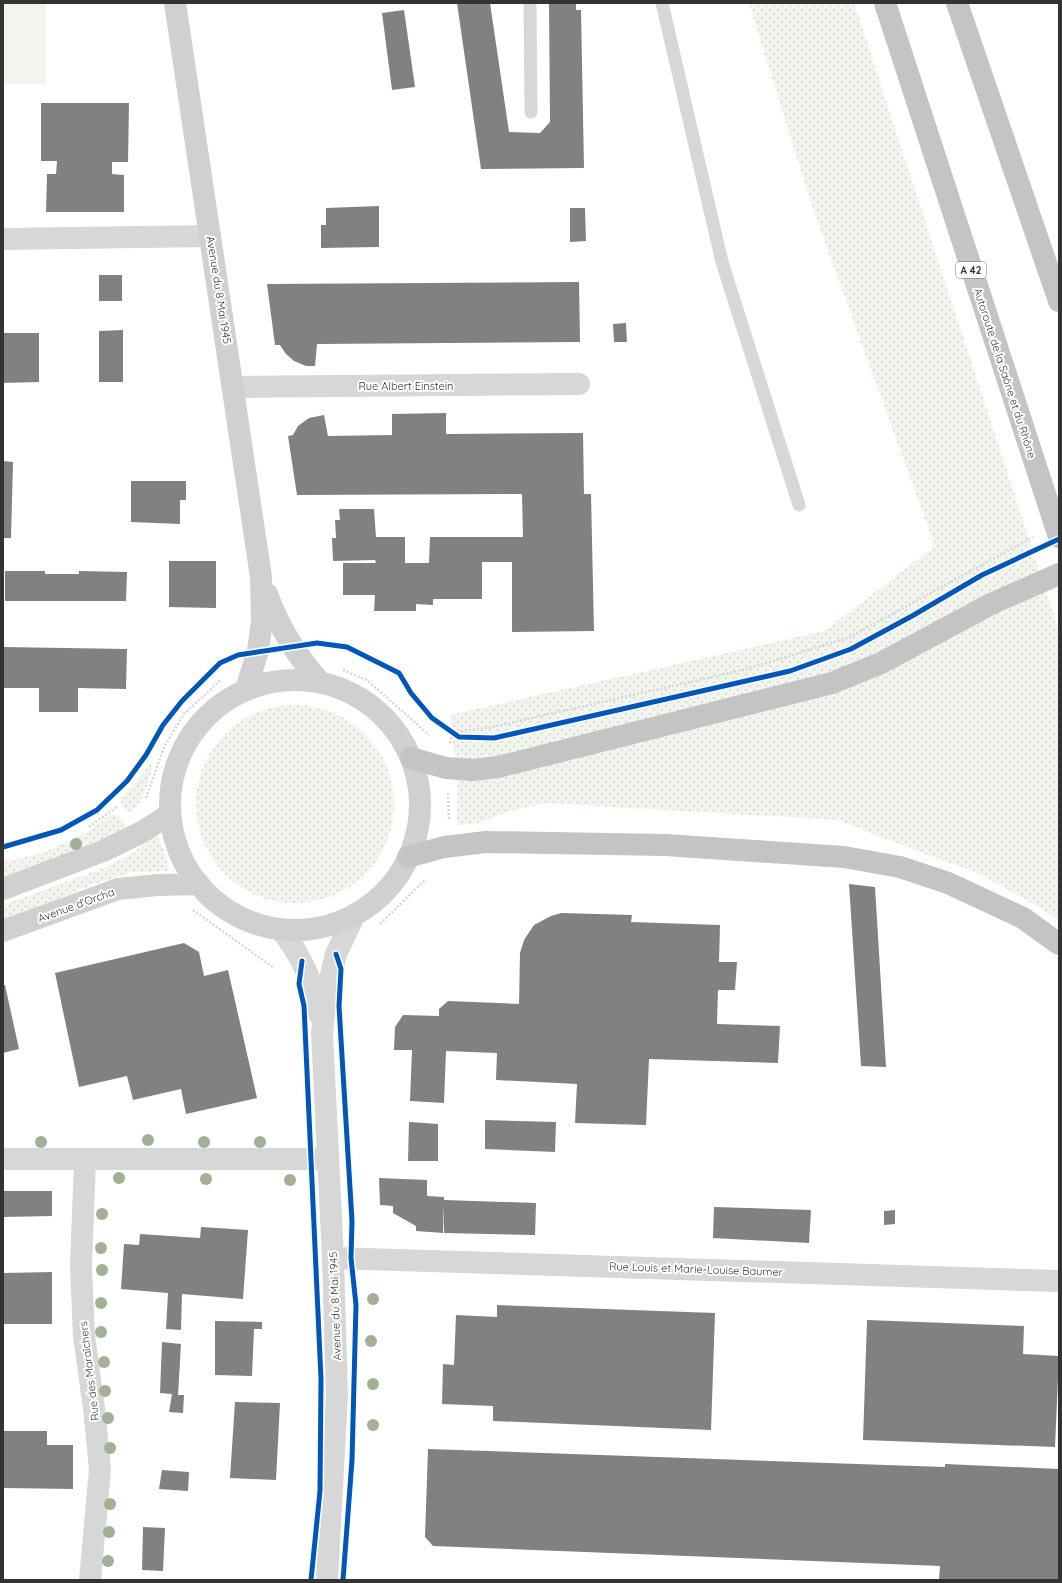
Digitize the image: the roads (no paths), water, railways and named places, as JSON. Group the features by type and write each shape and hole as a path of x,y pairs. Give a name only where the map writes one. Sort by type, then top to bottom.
{"highway":[{"name":"Autoroute de la Saône et du Rhône","path":"885,3 1049,536"},
{"path":"956,3 1059,301"},
{"path":"411,758 446,768 472,770 498,767 832,683 881,663 991,604 1059,574"},
{"path":"408,856 444,847 486,842 665,845 844,857 900,867 948,883 1023,918 1059,944"}],"main road":[{"name":"Avenue du 8 Mai 1945","path":"175,3 261,577 262,621 258,651 246,689"},
{"name":"Avenue du 8 Mai 1945","path":"261,577 277,621 291,647 320,682"},
{"path":"300,680 320,682 352,694 375,709 390,724 402,740 411,758 416,777 419,804 415,838 408,856 386,890 355,914 317,929 280,929 243,919 226,910 199,884 184,863 175,839 170,814 170,797 177,763 193,732 216,707 246,689 279,681 300,680"},
{"path":"3,889 103,851 142,832 170,814"},
{"name":"Avenue d'Orcha","path":"3,932 118,889 158,885 199,884"}],"street":[{"path":"3,239 210,236"},
{"name":"Rue Albert Einstein","path":"233,387 578,384"},
{"name":"Avenue du 8 Mai 1945","path":"322,1033 326,996 336,954 355,914"},
{"name":"Avenue du 8 Mai 1945","path":"280,929 293,944 314,989 322,1033 327,1159 334,1258 337,1396 327,1580"},
{"path":"3,1160 327,1159"},
{"name":"Rue des Maraîchers","path":"85,1160 81,1266 84,1336 94,1408 100,1469 90,1580"},
{"name":"Rue Louis et Marie-Louise Baumer","path":"334,1258 1059,1281"}],"lane":[{"path":"530,3 531,112"},
{"path":"662,3 722,262 799,505"}]}
